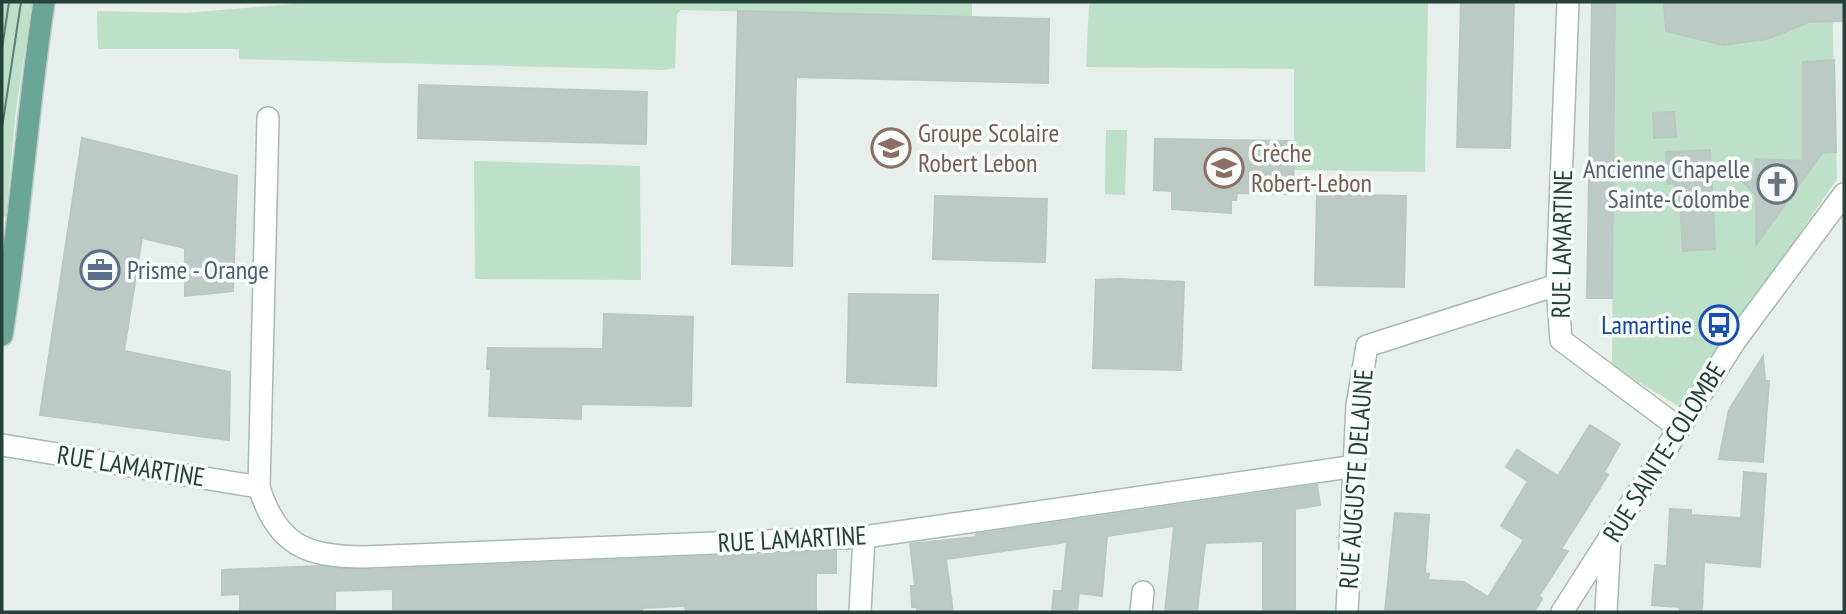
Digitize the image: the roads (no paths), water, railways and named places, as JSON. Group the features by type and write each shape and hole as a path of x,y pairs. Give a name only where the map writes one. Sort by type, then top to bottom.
{"main road":[{"path":"2,335 21,193 26,127 44,2"}],"street":[{"name":"RUE LAMARTINE","path":"1568,2 1557,285 1561,340 1679,428"},
{"name":"RUE LAMARTINE","path":"268,118 259,487 267,511 284,536 297,545 335,557 864,537 1356,466"},
{"name":"RUE SAINTE-COLOMBE","path":"1562,612 1735,341 1844,194"},
{"name":"RUE AUGUSTE DELAUNE","path":"1347,612 1357,407 1367,346 1557,285"},
{"name":"RUE LAMARTINE","path":"2,445 259,487"},
{"path":"860,612 864,537"},
{"path":"1606,612 1610,537"}],"tram line":[{"path":"2,49 9,2"},
{"path":"2,128 21,2"}],"place":[{"name":"Groupe Scolaire Robert Lebon","path":"891,148"},
{"name":"Crèche Robert-Lebon","path":"1224,168"},
{"name":"Ancienne Chapelle Sainte-Colombe","path":"1777,184"},
{"name":"Prisme - Orange","path":"100,270"},
{"name":"Lamartine","path":"1719,325"}]}
